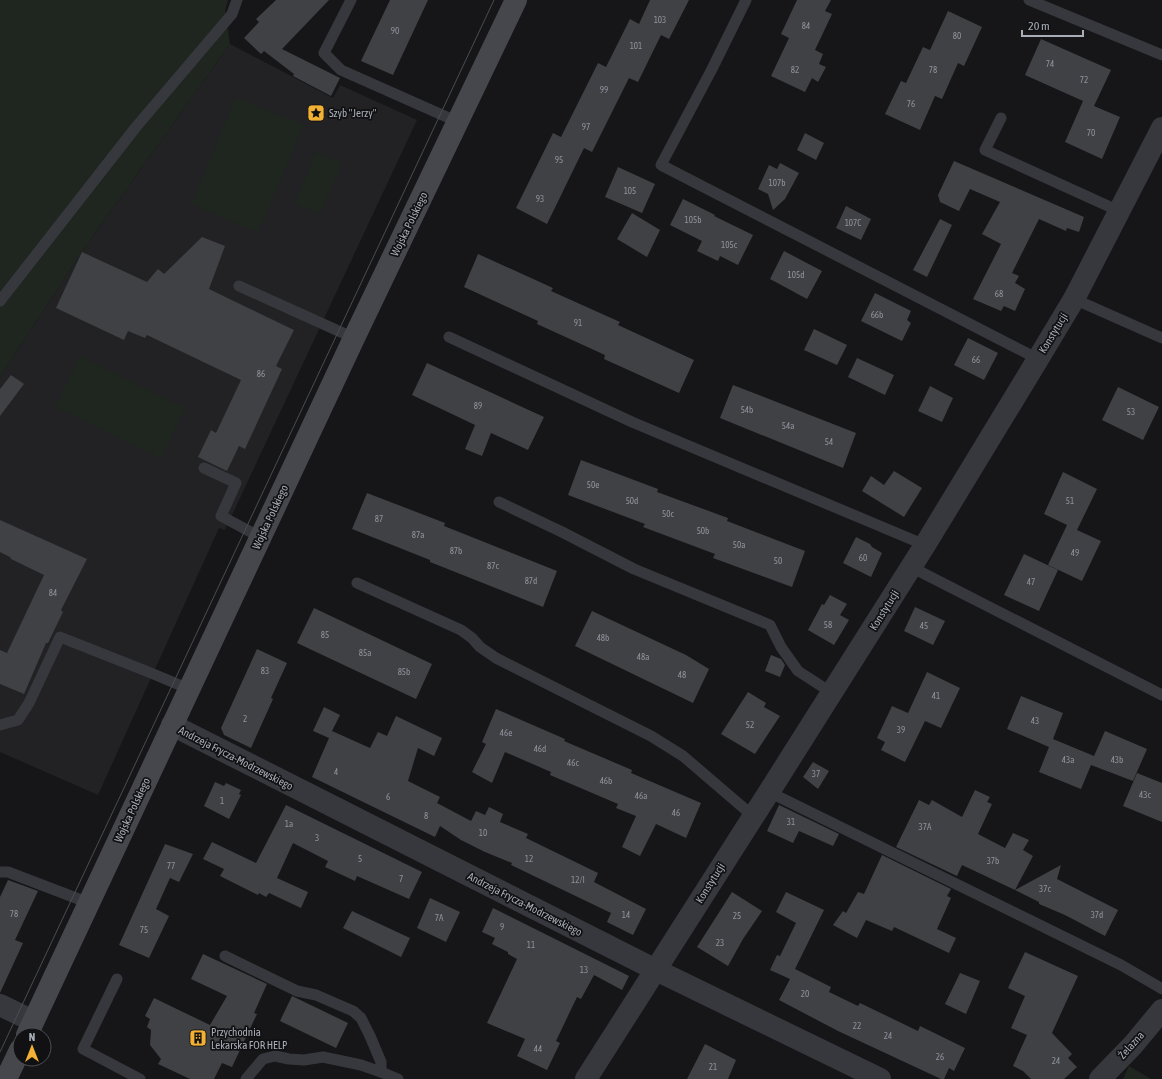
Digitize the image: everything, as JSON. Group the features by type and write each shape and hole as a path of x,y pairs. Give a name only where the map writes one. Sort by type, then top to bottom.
{"main road":[{"name":"Wojska Polskiego","path":"30,1027 354,338 516,0"},
{"path":"6,1079 12,1067"}],"street":[{"name":"Konstytucji","path":"586,1079 911,567 1074,299 1162,128"},
{"name":"Andrzeja Frycza-Modrzewskiego","path":"172,725 656,970 880,1079"},
{"path":"0,1005 29,1027"},
{"name":"Żelazna","path":"1100,1079 1133,1045 1162,1010"}],"lane":[{"path":"0,301 136,127 232,14 237,0"},
{"path":"351,0 324,53 341,70 458,122"},
{"path":"746,0 712,69 661,165 1038,358"},
{"path":"1029,0 1162,55"},
{"path":"1001,118 986,150 1119,211"},
{"path":"240,286 354,338"},
{"path":"1074,299 1162,338"},
{"path":"448,337 632,422 924,545"},
{"path":"204,468 236,483 221,516 260,537"},
{"path":"499,502 634,569 770,625 781,647 798,671 832,693"},
{"path":"911,567 1162,695"},
{"path":"357,583 461,630 472,638 480,647 496,658 651,736 682,756 753,816"},
{"path":"0,725 18,720 29,703 60,637 189,689"},
{"path":"769,792 1121,965 1162,990"},
{"path":"0,872 8,872 89,903"},
{"path":"225,956 297,992 316,995 353,1011 361,1018 370,1036 382,1062 382,1072"},
{"path":"117,978 83,1049 140,1079"},
{"path":"246,1079 263,1059 275,1056 304,1060 323,1057 360,1065 398,1079"}],"shaded area":[{"path":"0,0 228,0 225,10 230,44 81,253 0,377"},
{"path":"230,44 333,98 340,85 417,120 225,530 219,528 98,795 0,752 0,377 81,253"},
{"path":"236,97 304,125 258,232 191,204"},
{"path":"316,152 342,163 320,214 295,204"},
{"path":"80,356 185,408 161,458 55,407"},
{"path":"1129,1066 1151,1079 1123,1079"}],"building":[{"path":"276,0 329,0 282,49 340,78 331,96 293,76 294,74 264,51 261,54 244,38 259,22 256,19"},
{"path":"390,0 428,0 393,75 361,61"},
{"path":"650,0 689,0 669,39 661,35 638,82 629,78 592,152 584,148 547,224 516,208 553,133 561,137 598,63 606,67 630,19 639,24"},
{"path":"797,0 831,0 825,11 832,14 815,50 823,54 819,64 826,67 818,82 812,78 805,92 771,76 789,38 781,34"},
{"path":"948,11 982,27 964,66 958,63 942,99 935,96 920,130 885,114 901,81 906,83 923,47 930,50"},
{"path":"1041,39 1111,70 1094,106 1120,117 1102,159 1065,142 1083,101 1025,75"},
{"path":"805,133 824,143 816,160 797,150"},
{"path":"954,161 1084,217 1079,232 1067,228 1066,231 1039,219 1012,273 1019,276 1015,283 1025,289 1015,311 1004,306 1001,311 973,299 1001,244 982,234 1000,202 970,189 959,211 940,202 938,195"},
{"path":"780,163 799,173 785,199 773,210 768,194 758,189 769,165 777,169"},
{"path":"618,167 655,184 642,213 605,197"},
{"path":"683,199 753,235 738,265 720,256 718,261 697,251 702,241 670,225"},
{"path":"846,206 871,219 861,240 836,228"},
{"path":"632,213 660,230 647,257 617,239"},
{"path":"940,219 952,225 927,277 913,270"},
{"path":"202,237 225,246 209,289 294,330 276,366 282,369 245,449 239,446 227,471 198,457 211,430 216,433 241,380 147,335 145,338 128,331 124,340 56,308 82,252 147,282 158,269 164,274"},
{"path":"784,251 822,271 807,299 770,279"},
{"path":"478,254 553,288 551,291 620,322 618,325 694,360 679,393 604,359 605,355 537,324 538,321 464,287"},
{"path":"875,293 911,311 907,320 911,323 902,341 861,321"},
{"path":"814,329 847,345 837,365 804,350"},
{"path":"968,338 998,353 984,380 954,365"},
{"path":"857,358 894,375 885,395 848,377"},
{"path":"427,363 544,417 528,450 491,433 482,456 465,449 475,425 412,395"},
{"path":"11,375 24,384 0,416 0,389"},
{"path":"733,385 856,433 843,468 720,418"},
{"path":"930,386 953,398 942,422 918,411"},
{"path":"1118,387 1159,407 1143,440 1102,420"},
{"path":"581,460 658,489 657,492 728,518 727,521 805,551 792,587 713,558 715,554 643,527 645,524 568,495"},
{"path":"894,471 922,488 904,517 862,491 871,476 884,485"},
{"path":"1063,472 1097,489 1077,530 1101,541 1082,581 1048,565 1067,525 1044,514"},
{"path":"367,493 445,523 444,526 557,571 543,607 352,529"},
{"path":"0,520 87,559 61,610 63,612 48,643 46,643 24,694 0,684 0,650 7,653 44,575 0,552"},
{"path":"856,537 870,544 882,553 871,577 843,563"},
{"path":"1024,554 1058,570 1039,611 1004,595"},
{"path":"830,595 847,604 840,615 849,620 834,645 808,630 822,604 824,605"},
{"path":"915,607 945,621 933,645 904,631"},
{"path":"314,608 432,664 416,699 297,643"},
{"path":"592,611 686,655 709,669 693,703 575,646"},
{"path":"257,649 287,663 251,748 224,735 221,728"},
{"path":"771,655 781,659 785,665 780,677 765,671"},
{"path":"927,672 960,688 941,728 925,721 905,762 881,750 885,742 877,738 892,706 908,713"},
{"path":"748,692 766,703 764,707 780,716 755,754 721,734"},
{"path":"1021,696 1063,713 1053,739 1094,756 1105,731 1147,749 1133,781 1091,765 1081,789 1039,772 1049,747 1007,729"},
{"path":"324,707 340,715 332,731 370,748 378,732 387,736 396,716 442,738 434,756 418,748 408,781 440,797 437,803 471,821 476,811 485,815 489,807 503,814 500,822 528,834 526,838 598,873 594,882 646,909 633,935 607,922 611,913 511,865 512,863 461,840 440,826 435,837 312,777 329,738 313,731"},
{"path":"496,709 565,739 564,741 632,770 631,773 701,803 686,838 656,824 640,856 622,847 636,816 616,808 618,804 550,775 551,772 505,752 492,783 472,772 486,744 482,742"},
{"path":"813,762 829,771 818,789 803,777"},
{"path":"1137,773 1162,783 1162,822 1123,806"},
{"path":"215,782 224,786 226,783 241,790 239,794 241,795 229,819 204,806"},
{"path":"975,790 990,797 987,802 992,804 978,834 1005,848 1013,833 1029,840 1023,850 1033,856 1015,890 962,865 957,876 896,847 919,800 929,805 932,800 962,817"},
{"path":"286,805 422,872 409,899 357,876 355,881 325,867 328,861 293,843 277,878 308,892 301,908 269,893 266,897 259,893 258,895 220,876 224,869 203,859 212,842 256,863"},
{"path":"779,805 839,834 833,846 799,831 793,843 767,831"},
{"path":"165,844 193,854 179,882 170,878 156,909 169,916 149,958 119,945"},
{"path":"882,855 951,889 947,896 951,898 937,929 956,938 949,953 894,927 892,931 866,920 857,938 833,925 843,911 846,913 858,892 864,894"},
{"path":"1061,865 1057,879 1118,910 1105,936 1065,915 1039,904 1039,902 1015,890"},
{"path":"8,880 38,891 15,940 23,943 0,993 0,897"},
{"path":"732,892 762,911 743,939 728,966 697,947"},
{"path":"786,892 824,910 795,969 831,987 829,992 858,1006 860,1003 918,1031 920,1026 965,1048 954,1071 949,1068 944,1079 941,1079 838,1031 779,1000 790,979 770,970 777,955 780,956 796,923 776,912"},
{"path":"430,898 460,912 446,942 417,928"},
{"path":"493,908 629,976 622,990 594,975 581,999 577,997 556,1041 560,1043 547,1070 517,1056 525,1039 487,1023 517,959 508,954 508,952 492,944 495,938 482,932"},
{"path":"352,911 410,938 401,957 343,928"},
{"path":"1025,952 1078,976 1052,1033 1072,1054 1068,1058 1077,1067 1064,1079 1031,1079 1023,1071 1013,1066 1027,1035 1011,1028 1025,996 1008,988"},
{"name":"Przychodnia Lekarska FOR HELP","path":"203,954 267,984 254,1013 257,1014 232,1067 222,1063 214,1079 190,1079 158,1064 161,1059 150,1045 151,1030 147,1027 150,1019 145,1016 154,998 210,1025 227,996 191,979"},
{"path":"960,973 980,981 966,1014 945,1004"},
{"path":"292,996 348,1023 336,1048 280,1021"},
{"path":"705,1044 736,1060 728,1079 687,1079"}],"tram line":[{"path":"0,1052 494,0"}],"place":[{"name":"Szyb \"Jerzy\"","path":"316,113"},
{"name":"Przychodnia Lekarska FOR HELP","path":"198,1038"}]}
